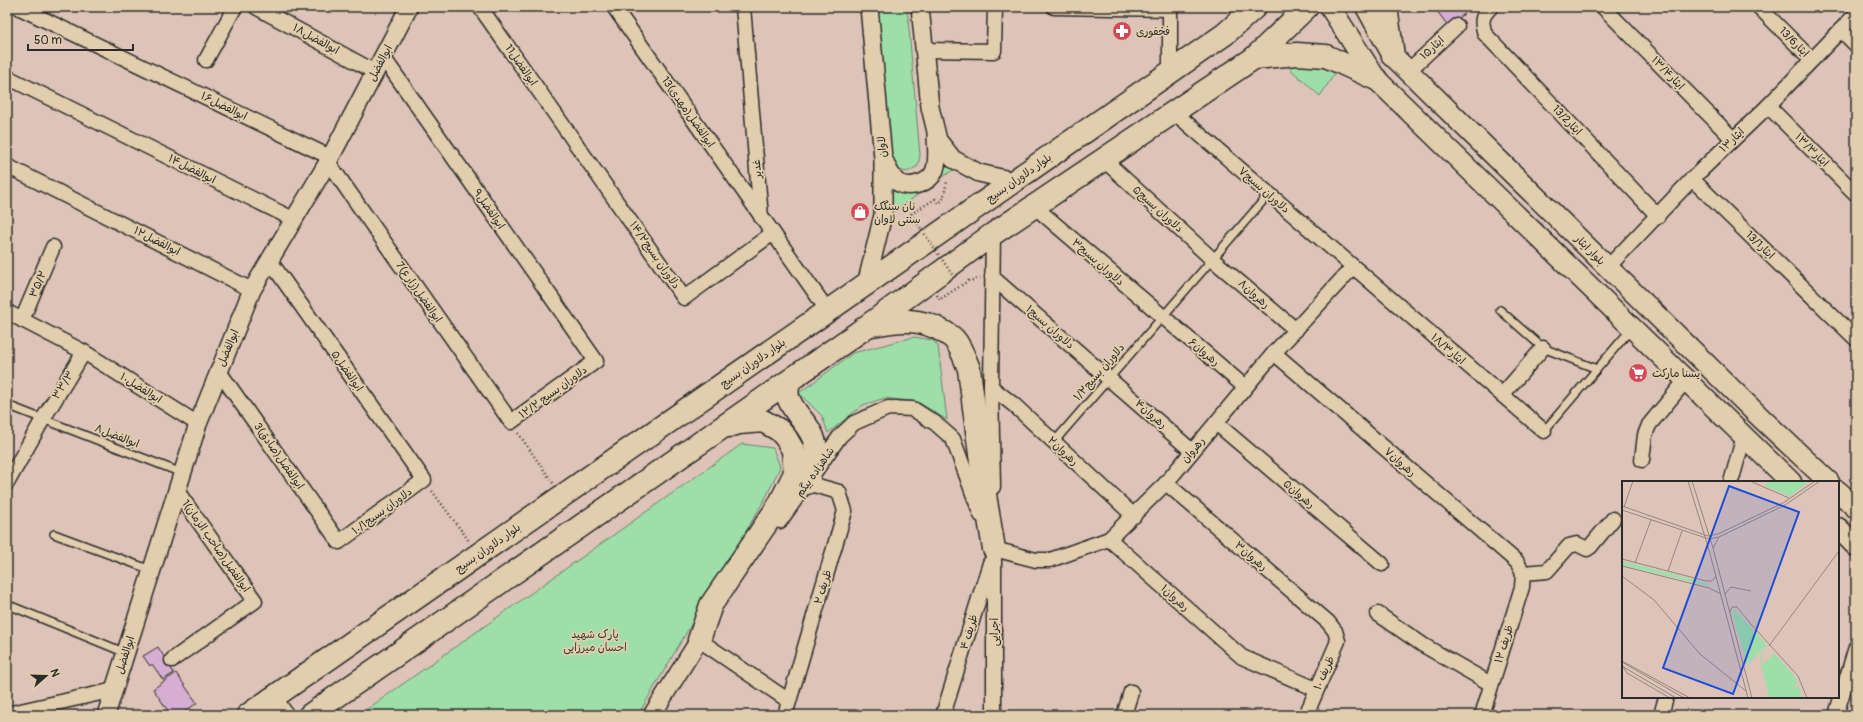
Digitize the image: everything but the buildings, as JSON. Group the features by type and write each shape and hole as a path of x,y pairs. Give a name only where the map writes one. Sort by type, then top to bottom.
{"main road":[{"path":"1225,34 1248,7"},
{"name":"بلوار دلاوران بسیج","path":"248,715 276,707 478,555 1170,73 1225,34 1255,7"},
{"path":"310,715 788,382 993,234 1103,159 1175,113 1254,58 1307,7"},
{"path":"1330,7 1376,78 1790,481"},
{"name":"بلوار ایثار","path":"1366,7 1401,64 1828,481"},
{"path":"1386,7 1401,64"},
{"path":"1254,58 1297,54 1326,56 1376,78"},
{"path":"1467,166 1486,147"},
{"path":"867,326 896,320 910,320 926,323 954,339 962,352 969,370 986,501 994,549"},
{"path":"788,382 788,397 793,408 810,430 815,443 815,451 807,482"},
{"path":"700,640 711,605 775,511 791,484 795,473 793,450 786,438 771,425 763,421 755,421 739,422 721,428"},
{"path":"1839,492 1856,508"},
{"path":"1839,529 1856,546"}],"street":[{"name":"ابوالفضل۱۶","path":"18,7 117,54 329,160"},
{"path":"206,60 235,7"},
{"name":"ابوالفضل۱۸","path":"256,7 379,65"},
{"name":"ابوالفضل","path":"106,715 198,424 218,370 252,290 295,220 329,160 409,7"},
{"name":"11ابوالفضل","path":"480,7 562,123"},
{"name":"13ابوالفضل(مهدی)","path":"614,7 761,217"},
{"name":"غدیر","path":"743,7 761,217 828,311"},
{"name":"لاوان","path":"866,285 883,215 884,158 869,7"},
{"path":"920,7 930,107 938,140 953,159 979,173 1014,181"},
{"path":"924,50 994,51 995,7"},
{"path":"1054,7 1170,8 1170,73"},
{"name":"ایثار13/2","path":"1491,7 1484,13 1481,22 1485,34 1658,216"},
{"name":"ایثار۱۳/۴","path":"1603,7 1733,139"},
{"name":"ایثار13/6","path":"1759,7 1812,60"},
{"name":"ایثار۱۳","path":"1608,267 1692,179 1768,106 1856,14"},
{"name":"ایثار۱۵","path":"1401,64 1457,26"},
{"path":"1841,30 1856,45"},
{"name":"ابوالفضل۹","path":"379,65 596,361"},
{"name":"ابوالفضل۱۴","path":"7,77 295,220"},
{"name":"۱۳/۳ایثار","path":"1768,106 1856,194"},
{"name":"دلاوران بسیج۷","path":"1175,113 1353,267"},
{"name":"۱۴/۲دلاوران بسیج","path":"562,123 684,298 772,233"},
{"path":"884,158 891,174 898,183 911,186 926,181 934,172 936,134"},
{"name":"دلاوران بسیج۵","path":"1103,159 1212,259"},
{"name":"7ابوالفضل(زارع)","path":"329,160 510,422"},
{"name":"ابوالفضل۱۲","path":"7,166 252,290"},
{"name":"ایثار13/1","path":"1692,179 1856,339"},
{"name":"دلاوران بسیج۳","path":"1034,207 1162,317"},
{"name":"اجرایی","path":"993,234 991,387 994,549 994,715"},
{"name":"۳۵/۲","path":"22,320 53,248"},
{"name":"رهروان۸","path":"1212,259 1296,330"},
{"name":"ابوالفضل۵","path":"270,261 424,480"},
{"name":"رهروان","path":"994,549 1036,560 1050,560 1109,539 1166,484 1274,353 1353,267"},
{"name":"ایثار۱۸/۳","path":"1353,267 1544,431"},
{"name":"دلاوران بسیج۱","path":"992,277 1109,377"},
{"name":"ابوالفضل۱۰","path":"7,312 84,352 198,424"},
{"name":"رهروان۶","path":"1162,317 1245,387"},
{"path":"1502,395 1543,348"},
{"name":"۳۳/۳","path":"7,483 43,419 84,352"},
{"name":"رهروان۷","path":"1274,353 1517,562 1523,573"},
{"name":"دلاوران بسیج ۱۲/۲","path":"510,422 596,361"},
{"name":"3ابوالفضل(صادق)","path":"218,370 339,542"},
{"name":"رهروان۴","path":"1109,377 1192,451"},
{"path":"1642,460 1645,435 1649,425 1686,380"},
{"name":"رهروان۲","path":"991,387 1054,442 1134,516"},
{"name":"شاهزاده بیگم","path":"652,715 700,640 807,482 840,436 854,423 888,408 913,409 935,423 953,439 994,549"},
{"name":"رهروان۵","path":"1216,423 1382,564"},
{"path":"1731,481 1744,436"},
{"name":"۱۰/۱دلاوران بسیج","path":"339,542 424,480"},
{"name":"ظریف ۲","path":"785,715 846,511 839,492 807,482"},
{"name":"رهروان۳","path":"1166,484 1328,622 1335,631"},
{"name":"1ابوالفضل(صاحب الزمان)","path":"172,660 255,601 177,491"},
{"path":"1523,573 1547,571 1569,546 1577,544 1587,549 1613,519"},
{"name":"رهروان۱","path":"1109,539 1242,657 1316,689"},
{"name":"ظریف ۴","path":"943,715 994,549"},
{"name":"ظریف ۱۲","path":"1482,715 1522,587 1523,573"},
{"path":"1378,614 1423,645 1491,684"},
{"name":"ظریف ۱۰","path":"1306,715 1338,641 1335,631"},
{"path":"700,640 789,701"},
{"path":"1836,715 1856,647"},
{"path":"7,714 114,690"},
{"path":"1124,715 1131,692"},
{"path":"1661,715 1666,698"},
{"path":"53,715 64,701"}],"lane":[{"name":"دلاوران بسیج۱/۲","path":"1054,442 1269,194"},
{"path":"1500,310 1543,348 1597,369"},
{"path":"1544,431 1632,328"},
{"name":"ابوالفضل۸","path":"7,406 183,473"},
{"path":"54,534 152,570"},
{"path":"11,606 126,653"}],"path":[{"path":"943,200 938,203 936,199 911,214 956,280 951,284"},
{"path":"942,292 937,296 939,300 968,281"},
{"path":"510,422 563,496"},
{"path":"424,480 478,555"}],"green space":[{"path":"875,7 907,7 920,155 918,166 907,172 896,169 890,156"},
{"path":"1291,63 1313,64 1335,73 1320,96 1288,67"},
{"path":"939,156 957,167 888,216 890,188 898,192 908,192"},
{"path":"914,337 932,340 938,346 947,420 918,402 885,398 863,405 828,433 822,416 799,393 853,353"},
{"name":"پارک شهید احسان میرزایی","path":"742,444 773,448 780,467 766,497 638,715 359,715"}],"place":[{"name":"فخفوری","path":"1122,31"},
{"name":"نان سنگک سنتی لاوان","path":"860,212"},
{"name":"یسنا مارکت","path":"1638,373"}]}
